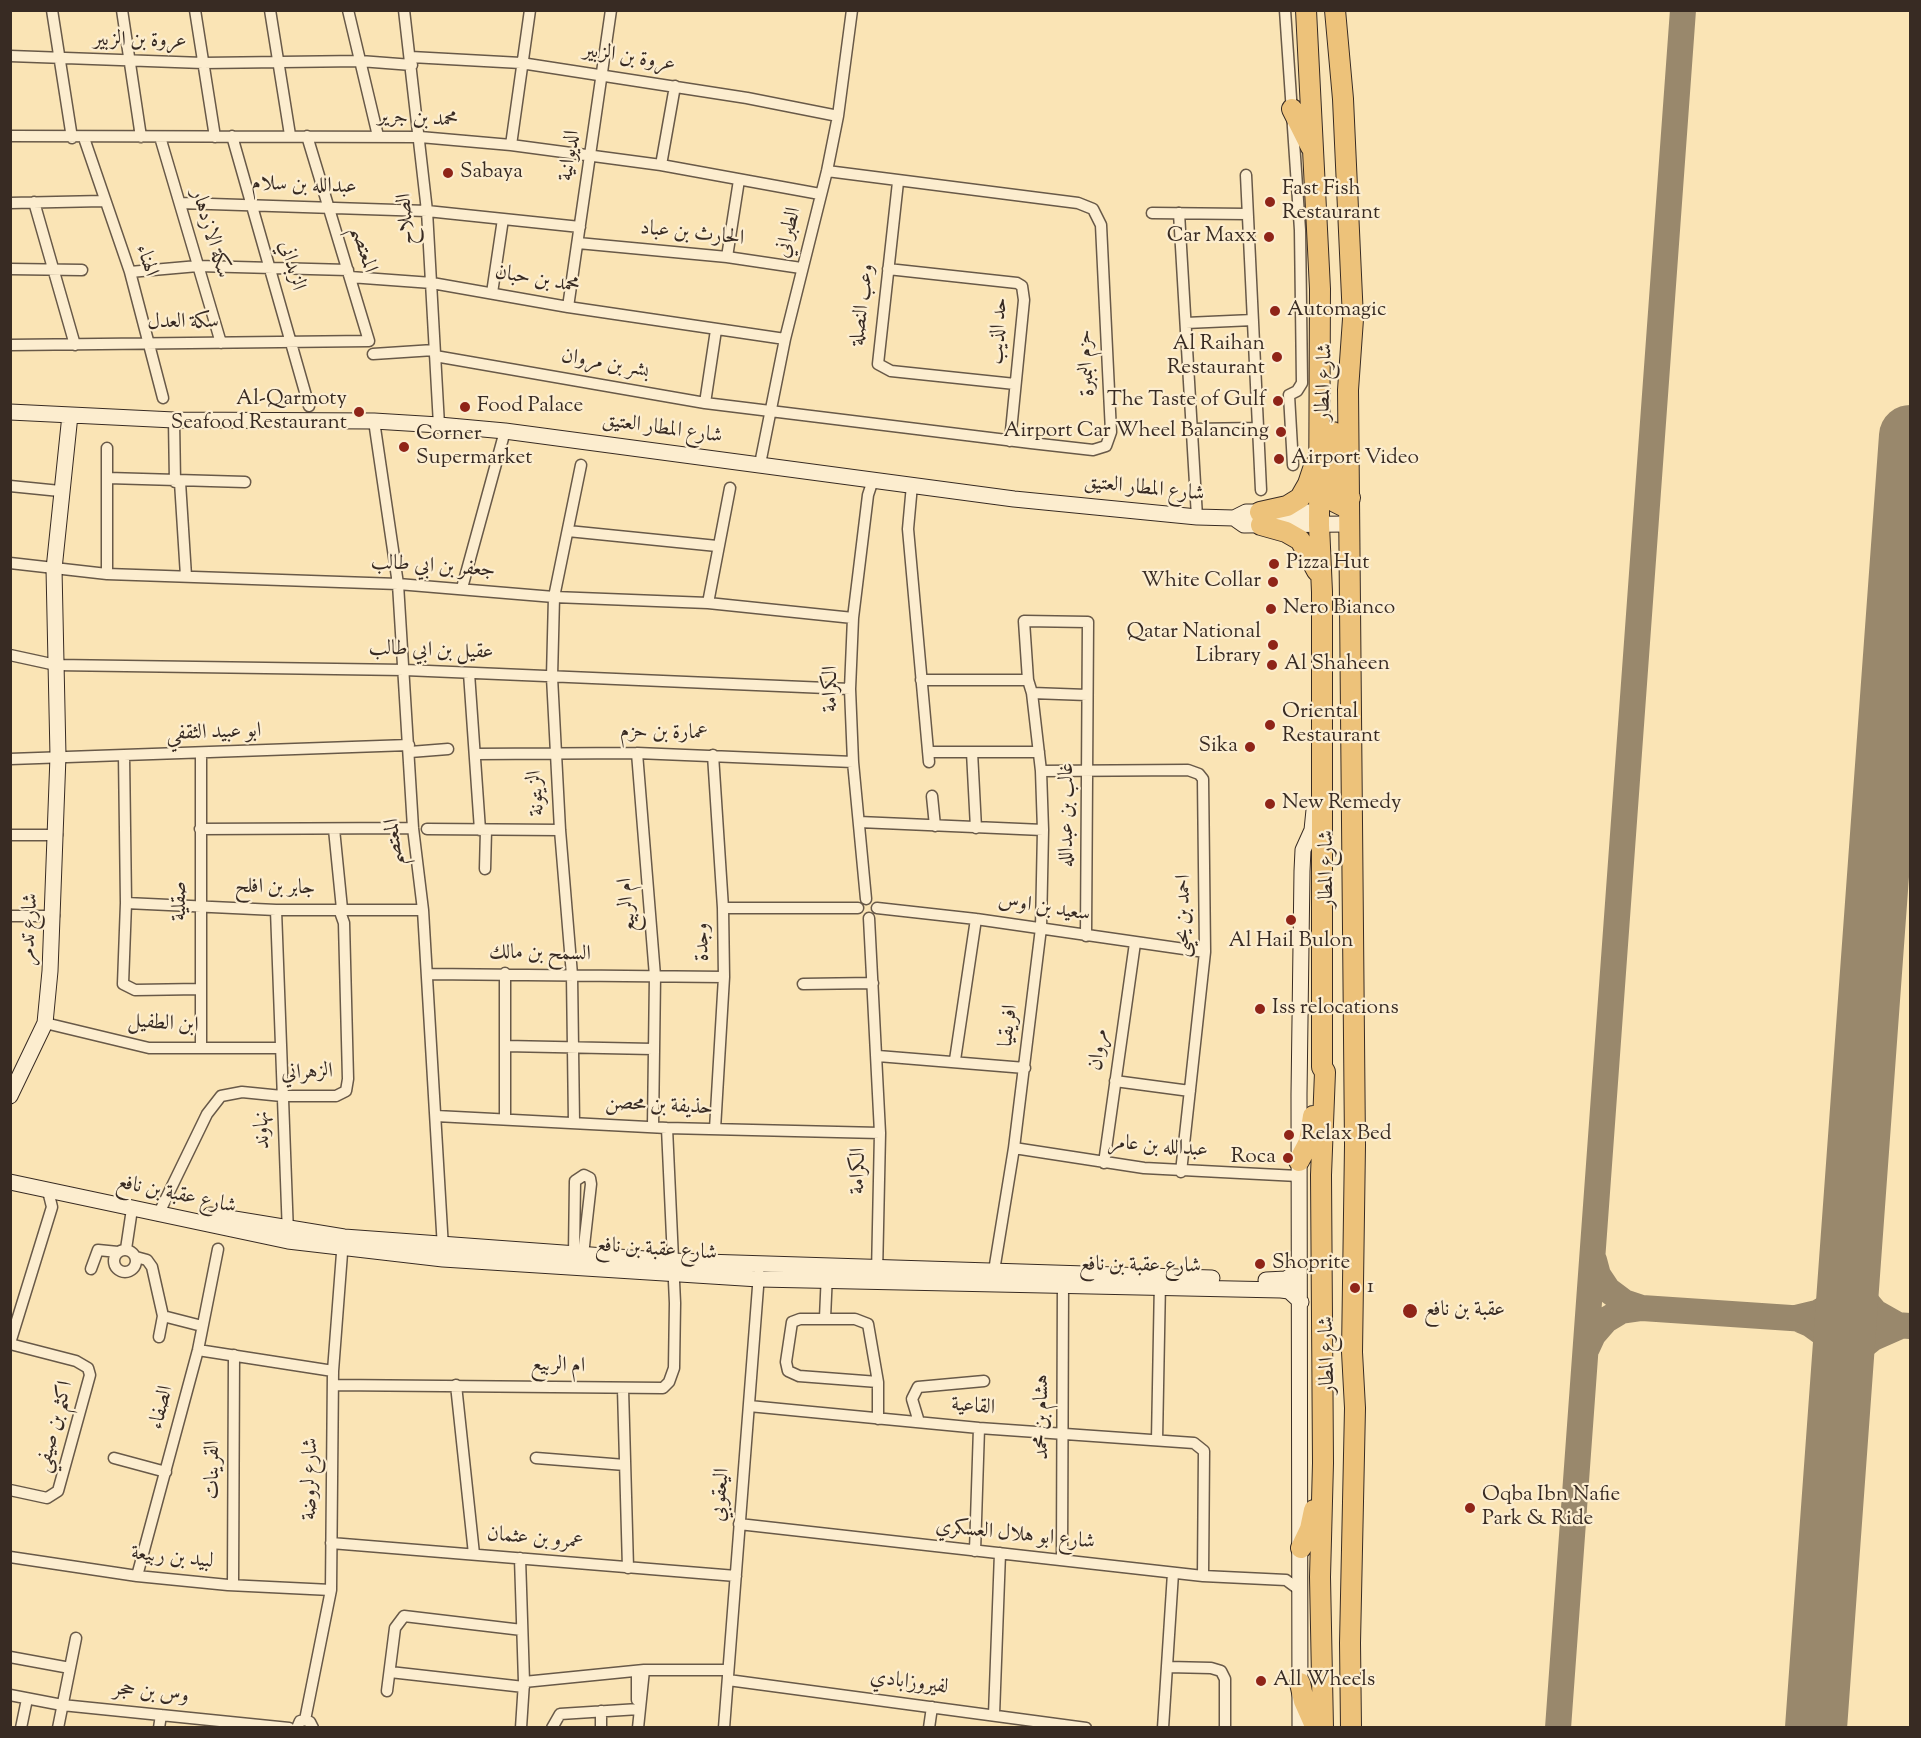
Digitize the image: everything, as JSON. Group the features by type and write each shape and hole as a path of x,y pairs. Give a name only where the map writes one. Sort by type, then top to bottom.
{"highway":[{"name":"شارع المطار","path":"1306,10 1320,289 1320,446 1331,521 1341,694 1352,764 1355,1145 1352,1352 1355,1408 1350,1643 1352,1728"},
{"name":"شارع المطار","path":"1323,1728 1320,1577 1323,1463 1321,1175 1325,1072 1322,1067 1322,592 1331,521 1350,498 1348,390 1353,319 1343,99 1335,10"},
{"path":"1292,109 1313,154"},
{"path":"1320,289 1331,361 1335,502 1343,506 1350,498"},
{"path":"1260,519 1291,504 1303,494 1320,446"},
{"path":"1260,519 1292,534 1303,543 1315,564 1322,592"},
{"path":"1299,1169 1311,1135 1322,1067"},
{"path":"1301,1548 1312,1521 1323,1463"},
{"path":"1300,1683 1304,1701 1316,1728"}],"street":[{"path":"52,10 72,138"},
{"path":"122,10 141,137"},
{"path":"195,10 215,137"},
{"path":"270,10 290,135"},
{"path":"348,10 378,136"},
{"name":"الصلاح","path":"404,10 412,61 427,211 438,425"},
{"path":"511,145 530,10"},
{"name":"الديوانية","path":"568,307 611,10"},
{"name":"الطبراني","path":"760,464 769,409 801,268 827,171 838,116 852,10"},
{"name":"شارع المطار","path":"1285,10 1300,230 1302,383 1297,391 1289,395 1293,465"},
{"name":"عروة بن الزبير","path":"10,56 130,62 521,63 675,86 838,116"},
{"path":"661,165 675,86"},
{"name":"محمد بن جرير","path":"10,136 84,138 290,135 420,138 511,145 661,165 820,194"},
{"name":"الزبداني","path":"232,136 309,406"},
{"name":"المعتصم","path":"307,136 369,341"},
{"name":"سكة الازدهار","path":"160,137 221,343"},
{"name":"الهناء","path":"84,138 103,201 130,272 163,398"},
{"name":"حزم البمبرة","path":"769,409 1093,450 1100,449 1110,440 1112,432 1099,217 1086,205 827,171"},
{"path":"1246,175 1261,490"},
{"path":"727,257 739,180"},
{"name":"وعب النصلة","path":"898,182 877,356 881,368 1015,384"},
{"path":"10,203 103,201"},
{"path":"34,202 75,345"},
{"name":"عبدالله بن سلام","path":"180,203 427,211"},
{"path":"427,211 580,227"},
{"path":"1152,213 1247,214"},
{"path":"1179,213 1197,518"},
{"path":"492,293 503,219"},
{"name":"الحارث بن عباد","path":"578,243 727,257 801,268"},
{"name":"محمد بن حبان","path":"130,272 198,266 270,267 349,274 432,283 568,307 785,339"},
{"path":"10,269 82,270"},
{"name":"حد الذيب","path":"888,269 1017,283 1022,286 1024,300 1010,441"},
{"path":"1185,323 1253,320"},
{"path":"705,402 716,330"},
{"name":"سكة العدل","path":"10,345 369,341"},
{"path":"373,354 435,353"},
{"name":"بشر بن مروان","path":"435,353 705,402 769,409"},
{"name":"شارع المطار العتيق","path":"10,412 174,420 374,421 438,425 505,431 912,485 1197,518 1234,518 1246,512 1260,519 1331,521"},
{"name":"شارع تدمر","path":"11,1093 45,1023 54,916 57,835 58,756 54,569 60,491 70,415"},
{"path":"174,420 186,576"},
{"name":"المعتصم","path":"374,421 398,584 413,828 428,974 443,1252"},
{"path":"1191,429 1258,428"},
{"path":"462,588 505,431"},
{"path":"107,448 107,573"},
{"name":"الزيتونة","path":"574,1122 572,975 560,830 552,677 554,597 581,465"},
{"path":"108,478 177,482 245,482"},
{"name":"الكرامة","path":"866,899 853,762 850,689 853,618 868,495 873,480"},
{"path":"912,485 908,529 928,757 972,752 1039,752"},
{"path":"10,486 60,491"},
{"path":"708,603 717,546 730,488"},
{"path":"568,531 717,546"},
{"name":"جعفر بن ابي طالب","path":"10,563 107,573 398,584 554,597 708,603 853,618"},
{"name":"افريقيا","path":"993,1277 1014,1148 1041,928 1043,830 1041,771 1032,693 1028,680 1024,621"},
{"name":"غالب بن عبدالله","path":"1024,621 1088,622 1086,936"},
{"name":"عقيل بن ابي طالب","path":"10,655 56,664 405,669 470,674 850,689"},
{"path":"470,674 485,869"},
{"path":"921,680 1028,680"},
{"path":"1032,693 1088,695"},
{"name":"ابو عبيد الثقفي","path":"58,756 370,748 448,749"},
{"path":"972,752 976,828"},
{"name":"عمارة بن حزم","path":"475,754 637,753 853,762"},
{"name":"ام الربيع","path":"637,753 654,976 653,1126"},
{"name":"صقلية","path":"201,754 201,1048"},
{"path":"124,755 126,903 122,980 125,987 135,990 200,989"},
{"name":"وجدة","path":"713,755 723,908 724,977 715,1129"},
{"path":"10,759 58,756"},
{"name":"احمد بن يحيى","path":"1087,771 1188,770 1199,774 1206,786 1205,952 1181,1172"},
{"path":"1041,771 1087,771"},
{"name":"شارع المطار","path":"1300,1728 1299,1169 1302,870 1303,850 1312,830 1316,791 1323,783"},
{"path":"932,796 935,826"},
{"path":"859,822 1043,830"},
{"path":"200,829 413,828"},
{"path":"334,829 340,909"},
{"path":"427,829 560,830"},
{"path":"10,835 57,835"},
{"path":"866,899 871,900 877,908 876,913 869,918 859,914 858,908 860,902 866,899"},
{"name":"جابر بن افلح","path":"126,903 276,910 423,910"},
{"path":"723,908 858,908"},
{"name":"سعيد بن اوس","path":"877,908 976,918 1205,952"},
{"name":"الزهراني","path":"160,1210 212,1104 221,1096 231,1093 336,1096 346,1091 348,1086 344,923 340,909"},
{"name":"نهاوند","path":"276,910 288,1235"},
{"path":"10,916 54,916"},
{"name":"الكرامة","path":"869,918 878,1056 880,1133 877,1274"},
{"path":"955,1060 976,918"},
{"name":"مروان","path":"1104,1163 1135,943"},
{"path":"505,973 505,1118"},
{"name":"السمح بن مالك","path":"428,974 724,977"},
{"path":"803,984 873,983"},
{"name":"ابن الطفيل","path":"45,1023 149,1048 281,1048"},
{"path":"505,1046 653,1048"},
{"path":"878,1056 955,1060 1025,1068"},
{"path":"1115,1081 1190,1091"},
{"name":"حذيفة بن محصن","path":"436,1116 667,1128 880,1133"},
{"name":"ام الربيع","path":"333,1385 663,1388 672,1376 673,1267 667,1128"},
{"name":"عبدالله بن عامر","path":"1014,1148 1104,1163 1181,1172 1299,1169"},
{"name":"شارع عقبة بن نافع","path":"10,1172 160,1210 288,1235 343,1243 443,1252 759,1272 993,1277 1281,1290 1289,1291 1301,1302"},
{"path":"584,1175 590,1178 591,1184 579,1254 575,1181 584,1175"},
{"name":"شارع عقبة بن نافع","path":"10,1182 132,1209 160,1210"},
{"path":"10,1344 52,1207 48,1191"},
{"path":"132,1209 122,1251 114,1263 122,1272 133,1268 136,1257"},
{"name":"شارع لروضة","path":"305,1725 331,1590 333,1371 343,1243"},
{"name":"الصفاء","path":"137,1576 198,1350 218,1249"},
{"path":"91,1269 98,1250 122,1251 147,1260 152,1267 163,1316 159,1337"},
{"name":"شارع عقبة بن نافع","path":"443,1252 579,1254 673,1267"},
{"name":"شارع عقبة بن نافع","path":"1160,1283 1281,1280 1291,1277 1299,1266"},
{"name":"اليعقوبي","path":"724,1728 759,1272"},
{"path":"825,1318 827,1273"},
{"name":"هشام بن محمد","path":"1062,1560 1063,1281"},
{"path":"1157,1440 1160,1283"},
{"path":"163,1316 202,1326"},
{"path":"878,1382 799,1376 788,1371 786,1362 792,1322 825,1318 860,1319 868,1324 878,1382 878,1419"},
{"name":"اكثم بن صيفي","path":"10,1344 76,1361 88,1368 90,1375 58,1491 47,1498 10,1490"},
{"path":"198,1350 333,1371"},
{"name":"القرينات","path":"233,1585 234,1355"},
{"path":"919,1422 912,1399 918,1387 984,1381"},
{"path":"456,1385 474,1554"},
{"path":"622,1389 628,1568"},
{"name":"القاعية","path":"749,1406 1062,1435 1194,1443 1204,1451 1203,1576"},
{"path":"975,1551 979,1428"},
{"path":"114,1458 166,1472"},
{"path":"536,1458 625,1465"},
{"name":"شارع ابو هلال العسكري","path":"740,1524 1173,1573 1287,1580"},
{"name":"عمرو بن عثمان","path":"331,1543 736,1576"},
{"path":"994,1715 1000,1553"},
{"name":"لبيد بن ربيعة","path":"10,1557 137,1576 233,1585 331,1590"},
{"path":"520,1558 524,1685 521,1728"},
{"path":"1300,1591 1287,1580 1301,1568"},
{"path":"1163,1728 1173,1573"},
{"path":"387,1691 395,1628 400,1618 404,1616 522,1630"},
{"path":"58,1728 76,1638"},
{"path":"10,1657 70,1668"},
{"path":"1168,1667 1211,1668 1221,1671 1225,1679 1225,1728"},
{"path":"638,1728 641,1670"},
{"name":"لفيروزابادي","path":"390,1672 524,1685 641,1670 728,1675 1086,1728"},
{"name":"وس بن حجر","path":"10,1695 62,1705 289,1728"},
{"path":"21,1728 27,1699"},
{"path":"552,1728 560,1714 639,1706"},
{"path":"929,1728 932,1707"},
{"path":"601,1711 601,1728"},
{"path":"159,1728 161,1715"}],"taxiway":[{"path":"1558,1728 1683,10"},
{"path":"1890,701 1898,726 1910,740"},
{"path":"1885,787 1896,765 1910,754"},
{"path":"1587,1348 1593,1335 1606,1320 1621,1311 1642,1308 1624,1302 1608,1290 1598,1275 1594,1260"},
{"path":"1851,1262 1853,1278 1864,1299 1875,1312 1898,1325"},
{"path":"1843,1370 1837,1351 1828,1337 1810,1324 1796,1318 1817,1313 1831,1305 1850,1276"},
{"path":"1642,1308 1910,1326"},
{"path":"1842,1383 1848,1364 1863,1346 1873,1338 1898,1327"}],"runway":[{"path":"1816,1728 1910,436"}],"place":[{"name":"Sabaya","path":"448,173"},
{"name":"Fast Fish Restaurant","path":"1270,202"},
{"name":"Car Maxx","path":"1269,237"},
{"name":"Automagic","path":"1275,311"},
{"name":"Al Raihan Restaurant","path":"1277,357"},
{"name":"The Taste of Gulf","path":"1278,401"},
{"name":"Food Palace","path":"465,407"},
{"name":"Al-Qarmoty Seafood Restaurant","path":"359,412"},
{"name":"Airport Car Wheel Balancing","path":"1281,432"},
{"name":"Corner Supermarket","path":"404,447"},
{"name":"Airport Video","path":"1279,459"},
{"name":"Pizza Hut","path":"1274,564"},
{"name":"White Collar","path":"1273,582"},
{"name":"Nero Bianco","path":"1271,609"},
{"name":"Qatar National Library","path":"1273,645"},
{"name":"Al Shaheen","path":"1272,665"},
{"name":"Oriental Restaurant","path":"1270,725"},
{"name":"Sika","path":"1250,747"},
{"name":"New Remedy","path":"1270,804"},
{"name":"Al Hail Bulon","path":"1291,920"},
{"name":"Iss relocations","path":"1260,1009"},
{"name":"Relax Bed","path":"1289,1135"},
{"name":"Roca","path":"1288,1158"},
{"name":"Shoprite","path":"1260,1264"},
{"name":"1","path":"1355,1288"},
{"name":"عقبة بن نافع","path":"1410,1311"},
{"name":"Oqba Ibn Nafie Park & Ride","path":"1470,1508"},
{"name":"All Wheels","path":"1261,1681"}]}
